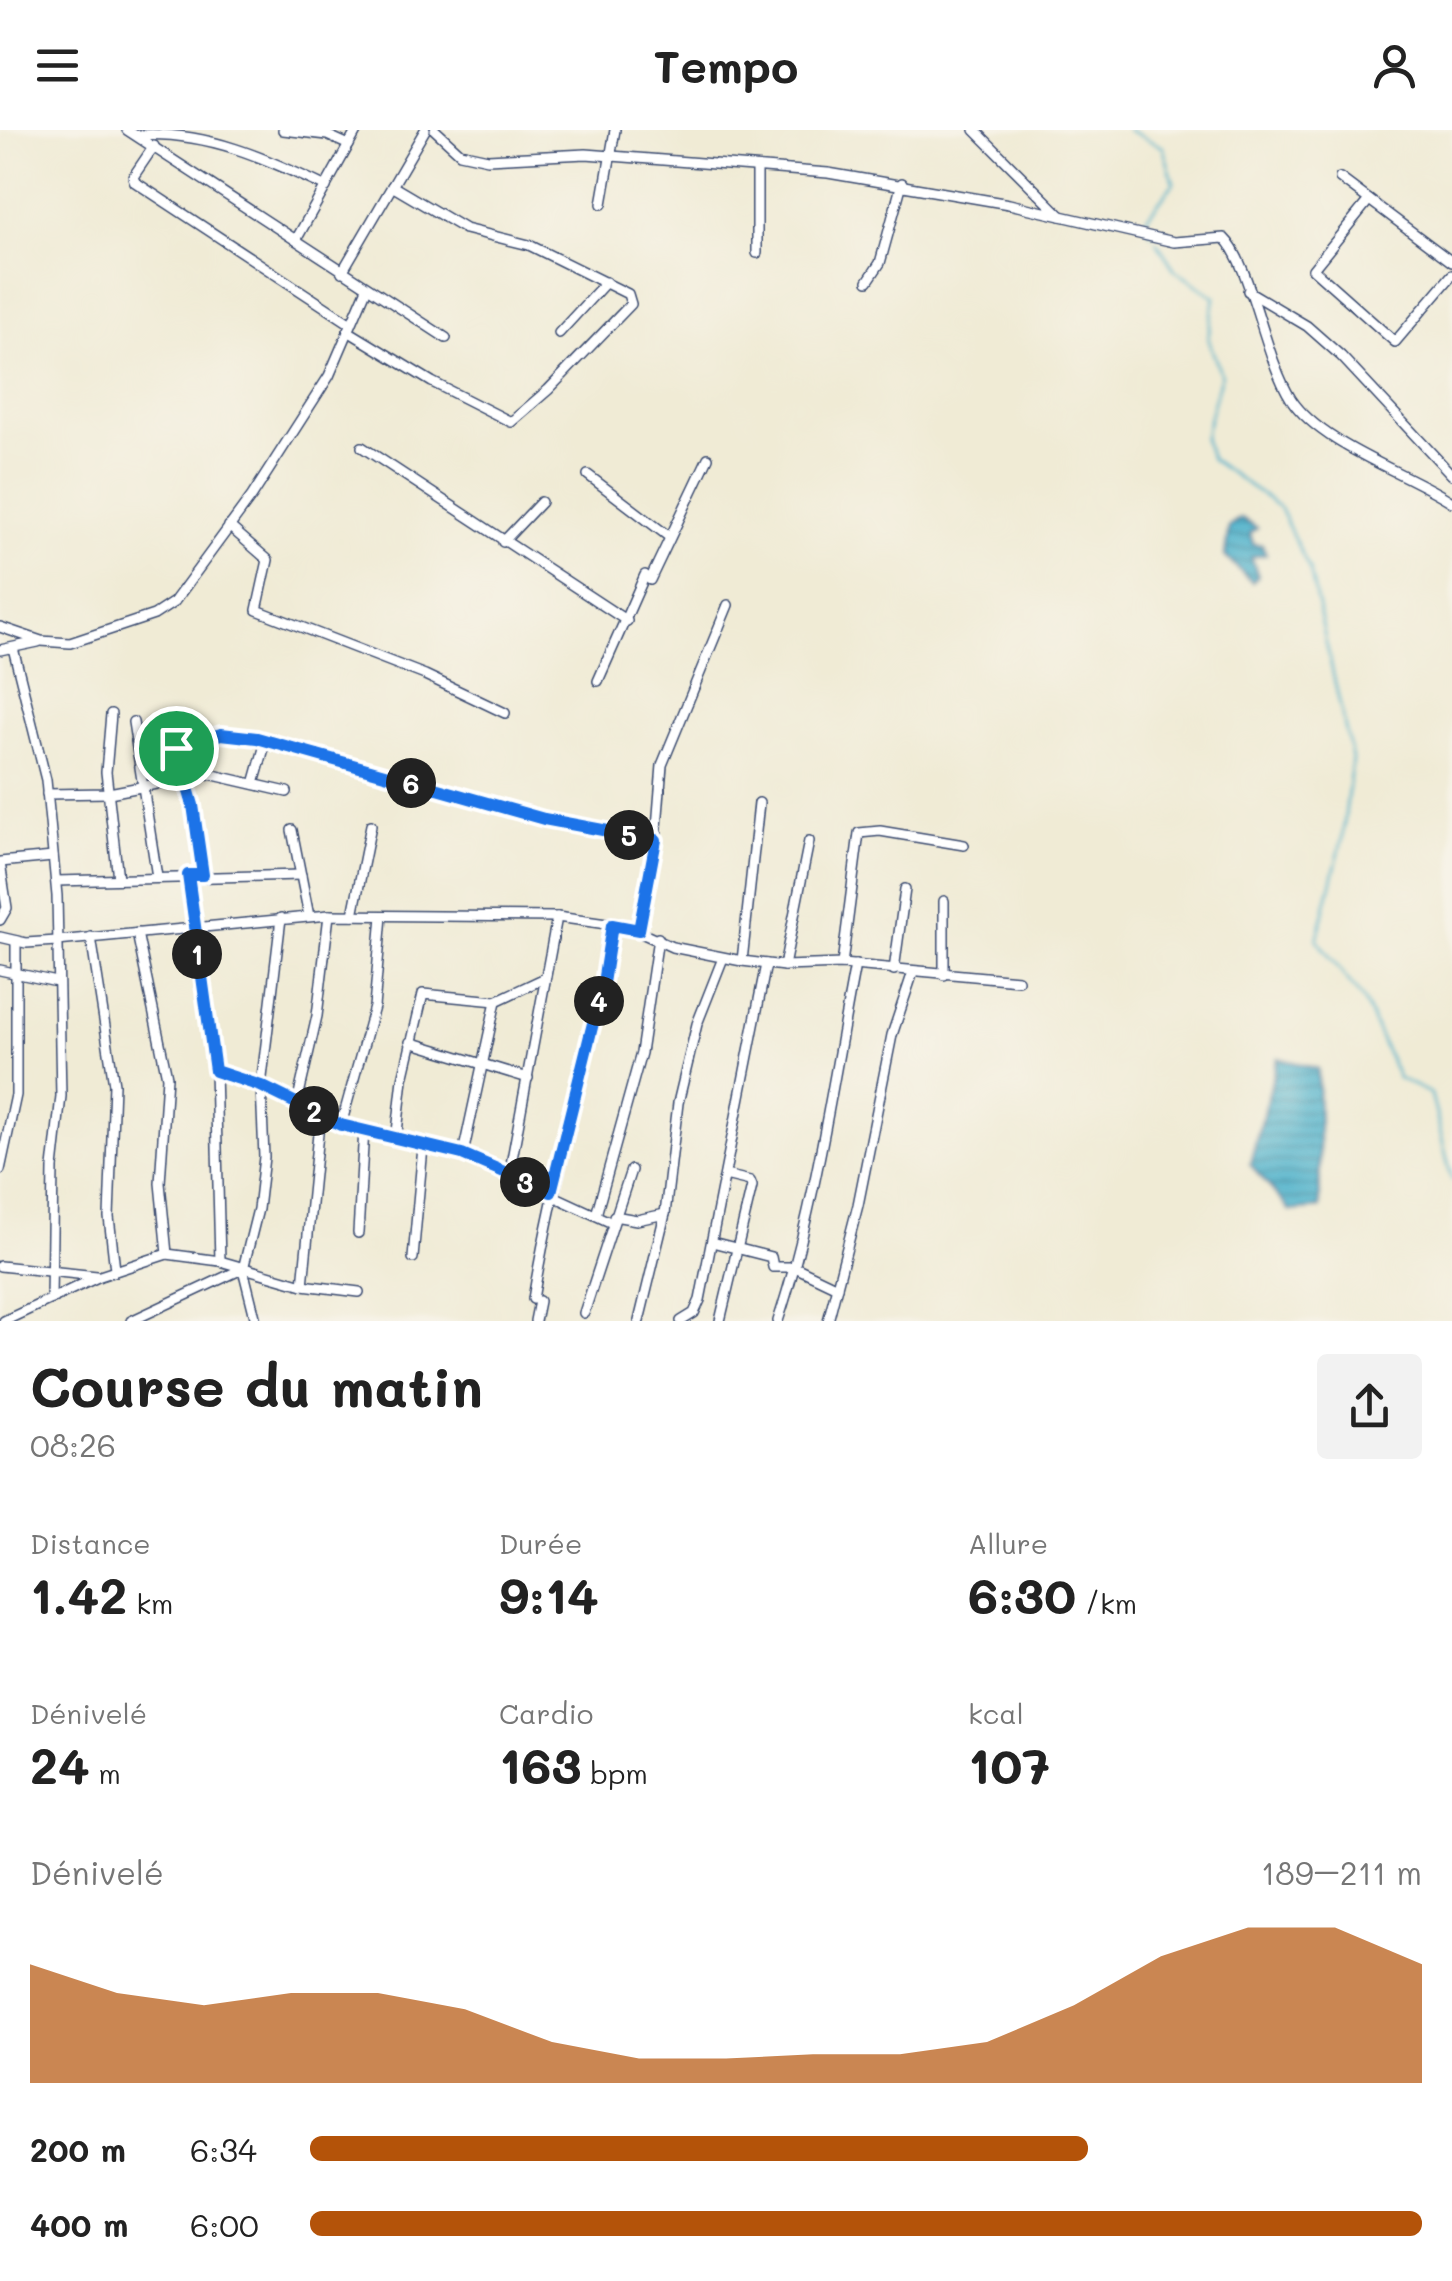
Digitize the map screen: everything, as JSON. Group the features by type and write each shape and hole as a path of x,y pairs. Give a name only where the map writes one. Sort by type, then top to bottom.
{"street":[{"path":"283,130 314,131 349,144"},
{"path":"296,240 357,130"},
{"path":"342,272 425,130"},
{"path":"436,130 460,153 488,159 610,156 902,183 1174,242 1224,238 1237,255 1277,374 1302,414 1452,502"},
{"path":"602,204 615,130"},
{"path":"975,130 1062,217"},
{"path":"132,132 167,133 234,147 326,187"},
{"path":"132,132 446,338"},
{"path":"154,146 133,177 135,182 432,382 511,422 631,304 628,294 606,282 514,240 465,229 392,186"},
{"path":"756,253 757,168"},
{"path":"1340,178 1452,262"},
{"path":"868,281 880,263 902,183"},
{"path":"1369,200 1314,269 1395,342 1452,275"},
{"path":"559,332 606,282"},
{"path":"0,650 41,642 70,643 165,609 229,526 329,376 368,288"},
{"path":"1248,291 1306,326 1341,356 1452,475"},
{"path":"362,447 627,621"},
{"path":"598,681 708,458"},
{"path":"588,475 668,536"},
{"path":"503,542 542,502"},
{"path":"229,526 268,560 257,610 425,675 505,713"},
{"path":"639,930 656,840 662,764 728,606"},
{"path":"0,627 41,642"},
{"path":"14,648 48,794 56,881 61,1096 53,1168 51,1298"},
{"path":"112,714 109,793 118,879"},
{"path":"133,722 157,877"},
{"path":"171,728 203,875"},
{"path":"176,748 221,734 266,741 544,819 656,840"},
{"path":"254,784 266,741"},
{"path":"48,794 109,793 209,774 287,792"},
{"path":"742,961 759,804"},
{"path":"353,916 372,824"},
{"path":"292,830 310,916"},
{"path":"842,964 858,833 880,831 964,845"},
{"path":"784,966 809,841"},
{"path":"0,920 8,908 0,862 54,857"},
{"path":"188,875 215,1071 220,1261"},
{"path":"56,881 301,875"},
{"path":"894,970 905,889"},
{"path":"944,901 944,974"},
{"path":"297,1104 317,1016 329,915"},
{"path":"0,937 57,941 329,915 557,918 639,930 672,947 742,961 784,966 842,964 1018,980"},
{"path":"341,1125 374,1007 382,916"},
{"path":"254,1320 242,1269 258,1210 264,1157 261,1086 280,918"},
{"path":"509,1175 557,918"},
{"path":"535,1321 551,1192 603,983 612,925"},
{"path":"137,932 167,1077 160,1183 167,1254"},
{"path":"91,938 114,1084 109,1217 115,1270"},
{"path":"596,1215 641,1054 658,938"},
{"path":"0,1170 16,1095 16,941"},
{"path":"639,1321 665,1214 678,1103 697,1024 723,958"},
{"path":"682,1321 697,1309 766,964"},
{"path":"778,1321 796,1267 831,1112 855,965"},
{"path":"0,970 56,982"},
{"path":"828,1321 892,1035 913,972"},
{"path":"396,1141 410,1042 422,994 496,1001 546,978"},
{"path":"462,1154 496,1001"},
{"path":"410,1042 528,1078"},
{"path":"215,1071 261,1086 341,1125 462,1154 596,1215 638,1220 665,1214"},
{"path":"302,1285 320,1113"},
{"path":"358,1233 364,1130"},
{"path":"413,1258 423,1146"},
{"path":"584,1313 630,1170"},
{"path":"720,1321 752,1182 724,1175"},
{"path":"712,1242 771,1258 773,1267 796,1267 837,1287"},
{"path":"4,1321 28,1316 51,1298 100,1276 167,1254 220,1261 302,1285 359,1292"},
{"path":"0,1266 100,1276"},
{"path":"131,1321 242,1269"}],"water":[{"path":"1241,518 1257,528 1250,533 1253,544 1262,545 1266,554 1251,557 1258,576 1252,582 1225,556 1229,526"},
{"path":"1278,1058 1318,1069 1320,1208 1290,1211 1250,1164"}],"waterway":[{"path":"1128,130 1163,147 1174,183 1144,221 1152,234"},
{"path":"1156,241 1175,270 1215,297 1208,338 1221,375 1204,438 1211,459 1279,507 1310,571 1352,759 1342,840 1317,940 1364,1001 1398,1078 1431,1094 1452,1180"}],"route":[{"path":"221,734 257,738 544,819 656,840 639,930 612,925 603,983 551,1192 462,1154 341,1125 261,1086 215,1071 188,875 203,875 193,805 176,748 221,734"}]}
